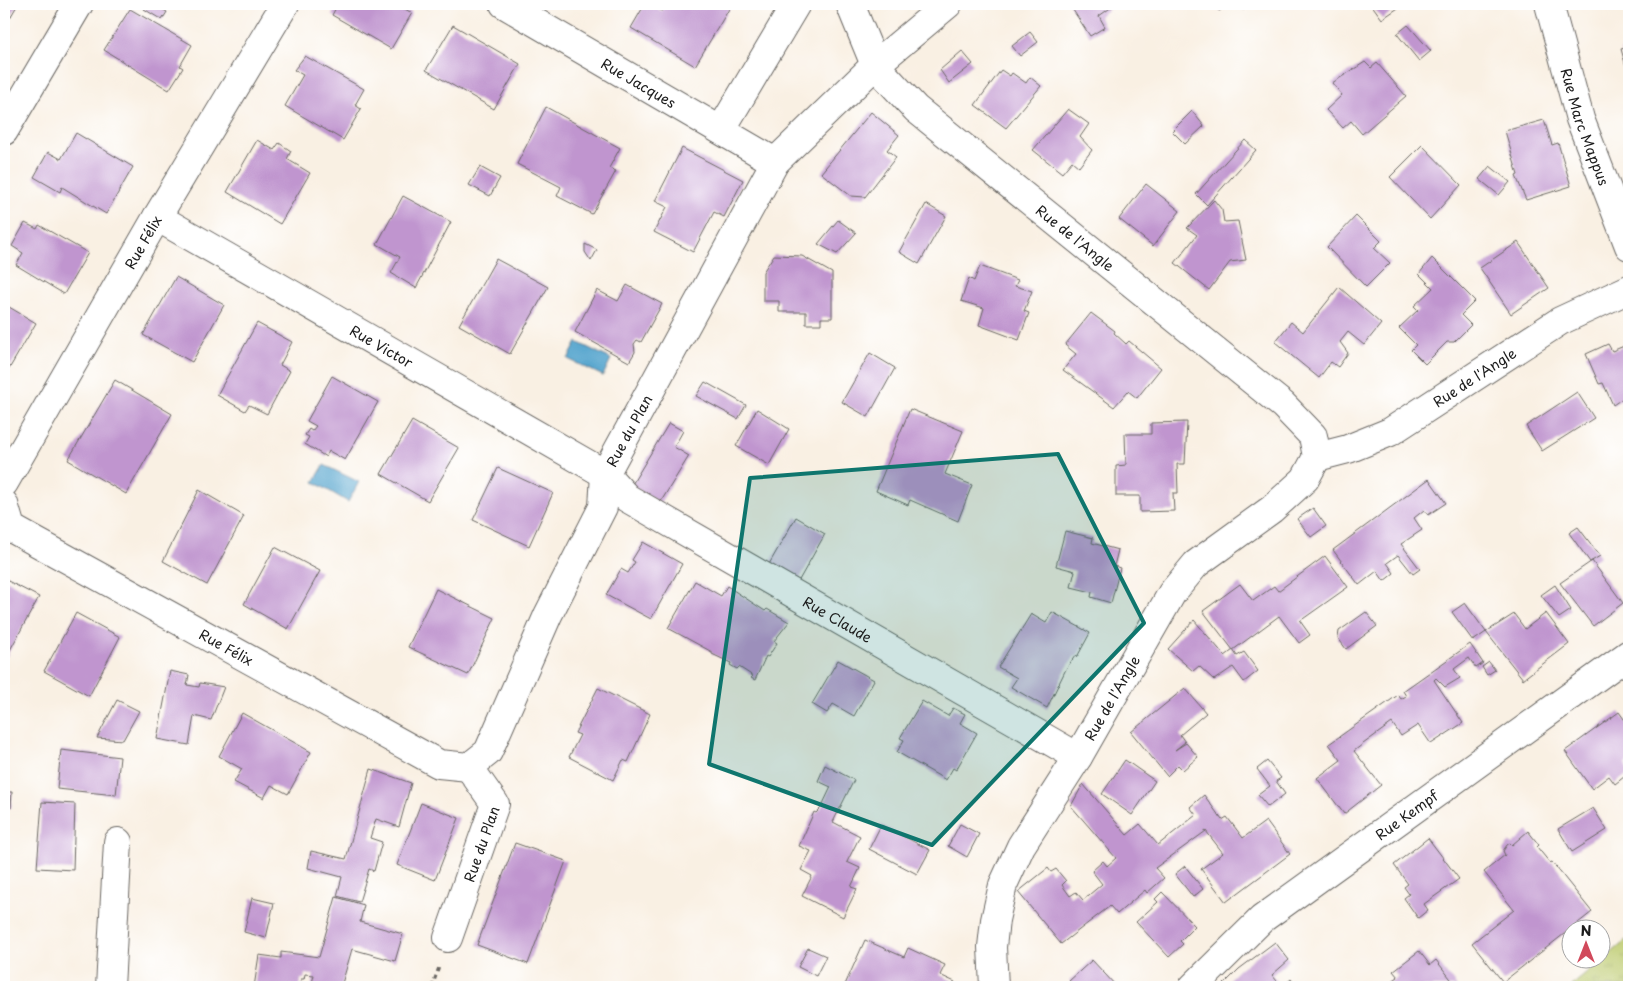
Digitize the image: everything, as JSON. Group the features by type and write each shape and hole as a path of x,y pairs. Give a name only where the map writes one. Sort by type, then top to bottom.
{"street":[{"path":"4,131 79,4"},
{"name":"Rue Félix","path":"4,483 157,217 285,4"},
{"name":"Rue Jacques","path":"504,4 775,162"},
{"path":"721,130 796,4"},
{"name":"Rue de l'Angle","path":"850,4 875,65 916,109 1283,405 1313,436 1316,457 1305,479 1272,510 1196,564 1172,593 1078,757 1021,846 1003,885 995,920 992,947 994,987"},
{"name":"Rue du Plan","path":"448,938 495,804 469,767 488,752 548,615 603,507 605,474 775,162 875,65 948,4"},
{"name":"Rue Marc Mappus","path":"1548,4 1580,119 1629,246"},
{"name":"Rue Victor","path":"157,217 605,474"},
{"name":"Rue de l'Angle","path":"1316,457 1348,450 1390,432 1560,321 1629,289"},
{"name":"Rue Claude","path":"605,474 627,498 1078,757"},
{"name":"Rue Félix","path":"4,504 11,528 439,764 469,767"},
{"name":"Rue Kempf","path":"1193,987 1262,919 1629,654"},
{"path":"110,987 118,842"}],"highlighted area":[{"path":"1058,454 1144,623 932,845 709,764 750,478"}],"green space":[{"path":"1629,938 1629,987 1570,987 1593,968 1610,968 1610,954"}],"water":[{"path":"577,342 611,359 603,376 568,359"},
{"path":"324,465 359,482 348,502 314,482"}],"building":[{"path":"4,4 18,4 4,28"},
{"path":"147,4 153,4 167,12 162,20 144,9"},
{"path":"338,4 396,4 412,13 391,49 332,15"},
{"path":"645,4 650,4 662,11 666,4 732,4 695,66 631,28"},
{"path":"1069,4 1116,4 1099,16 1105,27 1090,36"},
{"path":"1215,4 1231,4 1219,11"},
{"path":"1241,4 1255,4 1243,10"},
{"path":"1371,4 1404,4 1382,19"},
{"path":"130,9 192,45 180,66 183,68 169,90 104,50"},
{"path":"453,25 520,64 494,109 426,70"},
{"path":"1408,25 1431,51 1419,61 1397,34"},
{"path":"1030,32 1038,42 1020,56 1012,46"},
{"path":"1629,47 1629,77 1621,49"},
{"path":"962,51 973,64 949,83 940,70"},
{"path":"305,56 364,89 355,105 361,109 343,140 285,106 303,75 294,70"},
{"path":"1365,62 1371,68 1377,63 1406,96 1362,134 1351,121 1343,128 1326,110 1342,95 1332,83"},
{"path":"1001,70 1010,76 1012,73 1026,83 1030,77 1041,86 1006,128 975,105"},
{"path":"546,107 620,148 609,168 616,171 592,214 557,196 561,187 517,164"},
{"path":"1068,109 1089,124 1080,137 1092,150 1079,167 1072,161 1062,173 1033,150"},
{"path":"1192,111 1204,126 1185,144 1172,131"},
{"path":"871,112 899,135 887,150 896,157 865,197 851,196 821,173"},
{"path":"1544,120 1552,145 1558,143 1571,186 1526,200 1516,176 1518,175 1505,131"},
{"path":"76,133 133,167 106,214 62,187 60,192 34,177 48,152 61,159"},
{"path":"257,140 274,150 279,143 291,151 287,159 310,173 280,224 227,192"},
{"path":"1245,140 1256,150 1207,205 1196,194"},
{"path":"1422,145 1461,185 1430,219 1390,177"},
{"path":"682,148 743,180 724,217 714,212 693,252 654,232 667,207 655,201"},
{"path":"1490,166 1510,182 1499,195 1479,179"},
{"path":"480,167 500,178 490,196 469,185"},
{"path":"1146,184 1180,211 1153,246 1119,219"},
{"path":"403,196 451,222 416,288 391,273 400,257 377,244"},
{"path":"1214,200 1222,210 1224,222 1238,221 1246,260 1230,262 1209,290 1175,263 1197,235 1187,228"},
{"path":"926,204 946,216 919,264 899,252"},
{"path":"1356,216 1381,241 1374,248 1390,263 1366,287 1327,247"},
{"path":"838,220 856,233 837,254 818,244"},
{"path":"25,223 37,229 39,225 88,253 64,294 16,265 23,253 12,246"},
{"path":"1518,242 1549,288 1511,314 1480,268"},
{"path":"585,244 597,250 591,261 585,252"},
{"path":"774,255 802,256 832,273 832,318 821,318 821,324 806,324 806,312 779,312 779,301 763,301 763,272"},
{"path":"1432,258 1475,301 1461,315 1471,325 1454,342 1447,342 1425,364 1411,350 1416,345 1399,328 1418,310 1414,306 1433,288 1419,274"},
{"path":"496,259 548,287 510,354 459,325"},
{"path":"980,266 1018,280 1015,286 1032,291 1024,311 1029,313 1019,340 979,325 984,308 961,301 969,278 974,281"},
{"path":"176,277 224,305 192,362 143,335"},
{"path":"627,285 662,304 641,342 637,340 634,344 635,352 629,362 575,332 597,290 618,301"},
{"path":"1339,287 1381,324 1364,345 1348,332 1340,342 1348,353 1338,367 1331,362 1319,378 1275,342 1291,322 1303,332"},
{"path":"4,304 36,323 9,369 4,366"},
{"path":"1091,313 1115,331 1114,333 1126,344 1129,341 1161,368 1137,398 1128,391 1114,407 1063,370 1076,354 1065,345"},
{"path":"257,323 292,342 280,365 290,371 267,414 249,405 245,411 217,395"},
{"path":"1608,344 1612,351 1629,344 1629,394 1613,405 1603,383 1599,384 1586,354"},
{"path":"870,353 895,368 868,417 842,402"},
{"path":"332,376 378,402 345,460 329,451 326,457 305,444 309,437 305,435 309,429 312,431 316,426 307,421"},
{"path":"115,380 172,414 126,494 68,460"},
{"path":"705,382 746,405 738,419 696,396"},
{"path":"1577,392 1594,418 1542,451 1526,426"},
{"path":"757,409 789,429 769,465 736,446"},
{"path":"910,409 963,431 945,474 972,485 958,521 910,500 908,505 876,491"},
{"path":"412,421 459,448 428,501 381,474"},
{"path":"1187,422 1185,464 1177,464 1178,493 1173,493 1174,511 1140,512 1140,496 1116,496 1116,466 1126,465 1125,434 1151,434 1151,423"},
{"path":"669,423 683,431 674,447 689,456 660,503 631,486"},
{"path":"498,468 553,493 529,546 473,520"},
{"path":"1429,479 1446,503 1428,515 1424,510 1414,518 1422,530 1401,544 1420,569 1413,574 1398,555 1387,563 1394,573 1384,581 1377,571 1359,585 1333,550"},
{"path":"199,490 244,516 207,585 163,561"},
{"path":"1313,508 1326,526 1311,537 1297,519"},
{"path":"796,517 825,534 798,582 768,566"},
{"path":"1578,527 1600,556 1590,562 1569,533"},
{"path":"1065,531 1093,538 1092,543 1118,550 1114,566 1120,568 1111,603 1091,597 1092,592 1071,587 1075,571 1056,566"},
{"path":"643,542 682,564 651,619 606,595 621,569 628,573 635,562 632,560"},
{"path":"275,547 320,571 288,629 244,604"},
{"path":"1325,556 1348,587 1300,621 1310,635 1299,643 1279,616 1233,650 1203,611 1240,584 1253,601 1274,586 1278,591"},
{"path":"1592,561 1623,603 1593,626 1560,583"},
{"path":"4,579 39,597 4,661"},
{"path":"695,581 721,596 727,586 765,611 767,609 789,622 774,641 777,643 768,657 766,656 755,680 751,678 753,676 739,667 737,669 730,665 731,663 668,628"},
{"path":"1555,585 1571,610 1559,618 1541,595"},
{"path":"436,589 495,618 468,675 408,647"},
{"path":"1465,603 1486,632 1473,641 1452,612"},
{"path":"1052,612 1090,633 1077,657 1075,656 1066,669 1047,708 1011,687 1017,678 998,667 1031,614 1046,623"},
{"path":"1366,612 1377,626 1346,649 1338,638 1339,631"},
{"path":"76,613 120,637 89,696 44,671"},
{"path":"1546,613 1569,644 1523,679 1486,632 1514,614 1525,629"},
{"path":"1194,620 1225,656 1233,650 1237,656 1244,652 1258,671 1244,682 1233,667 1214,680 1199,666 1193,671 1168,649"},
{"path":"1470,644 1483,663 1476,668 1469,658 1454,669 1460,678 1445,687 1436,678 1434,680 1463,723 1431,744 1418,725 1401,736 1392,723 1363,744 1354,751 1381,785 1344,814 1317,778 1341,760 1329,744 1398,695 1401,699 1406,696 1403,691"},
{"path":"838,660 874,680 854,716 833,704 827,713 812,704"},
{"path":"1489,662 1495,670 1487,675 1482,667"},
{"path":"170,671 189,675 187,685 199,687 200,683 224,687 211,720 194,716 189,745 157,739"},
{"path":"598,688 650,714 628,762 623,760 613,780 569,757 580,735 575,733"},
{"path":"1185,688 1206,713 1180,735 1185,742 1175,750 1186,743 1198,757 1183,770 1178,765 1167,776 1131,732"},
{"path":"117,700 139,711 123,740 97,738"},
{"path":"922,701 948,716 953,708 965,714 960,723 977,733 956,770 953,768 946,780 897,752 904,740 900,738"},
{"path":"1619,712 1629,726 1629,761 1625,764 1629,773 1615,784 1609,776 1592,789 1565,751"},
{"path":"242,713 311,752 288,794 271,785 264,798 234,782 242,769 219,756"},
{"path":"61,750 120,757 116,795 57,789"},
{"path":"1125,760 1155,781 1132,815 1102,794"},
{"path":"1267,761 1281,778 1276,781 1285,794 1268,807 1258,795 1270,786 1257,769"},
{"path":"825,765 854,780 833,822 860,836 847,862 860,868 851,887 857,889 843,917 802,896 812,876 801,870 811,851 799,846 814,812 816,813 821,808 831,787 818,781"},
{"path":"371,769 411,783 399,827 376,819 370,838 382,842 374,871 369,869 359,902 337,896 342,877 308,868 311,851 346,859"},
{"path":"1083,784 1127,835 1140,824 1158,845 1196,815 1190,807 1204,795 1222,820 1227,817 1243,838 1266,821 1290,854 1226,902 1201,869 1223,853 1206,831 1155,868 1164,878 1147,893 1145,890 1117,914 1110,906 1061,944 1018,892 1048,868 1051,872 1056,869 1066,881 1062,885 1070,896 1076,892 1083,900 1102,884 1092,871 1103,861 1107,866 1116,858 1071,806"},
{"path":"4,792 12,792 11,808 4,808"},
{"path":"42,802 75,804 73,870 37,868"},
{"path":"421,803 459,818 435,880 397,865"},
{"path":"1593,808 1607,830 1572,852 1558,829"},
{"path":"960,824 979,834 967,857 948,846"},
{"path":"881,825 930,850 917,874 869,849"},
{"path":"1528,831 1539,845 1537,847 1550,863 1552,862 1592,912 1584,918 1560,918 1560,937 1503,982 1472,943 1514,910 1484,872 1505,855 1503,851 1507,845 1510,843 1512,845"},
{"path":"1428,838 1459,879 1424,904 1428,910 1418,918 1404,898 1409,894 1404,887 1408,884 1394,865"},
{"path":"515,843 566,861 528,964 477,945"},
{"path":"1185,866 1203,889 1193,897 1175,874"},
{"path":"1162,892 1195,926 1180,941 1183,944 1169,957 1136,922 1158,902 1155,899"},
{"path":"336,897 364,905 360,922 403,934 395,961 352,949 341,987 311,987 314,975 305,974 304,979 301,979 300,987 254,987 259,955 281,958 281,952 319,957"},
{"path":"252,898 274,903 266,938 244,932"},
{"path":"865,940 904,957 908,948 945,965 940,975 955,982 953,987 844,987"},
{"path":"1275,942 1289,960 1272,975 1282,987 1226,987 1224,984 1239,969"},
{"path":"808,948 826,956 816,976 798,967"},
{"path":"1419,951 1430,965 1436,960 1457,987 1383,987 1398,977 1393,971"},
{"path":"1092,960 1117,987 1076,987 1069,981"},
{"path":"1291,979 1297,987 1282,987"}]}
